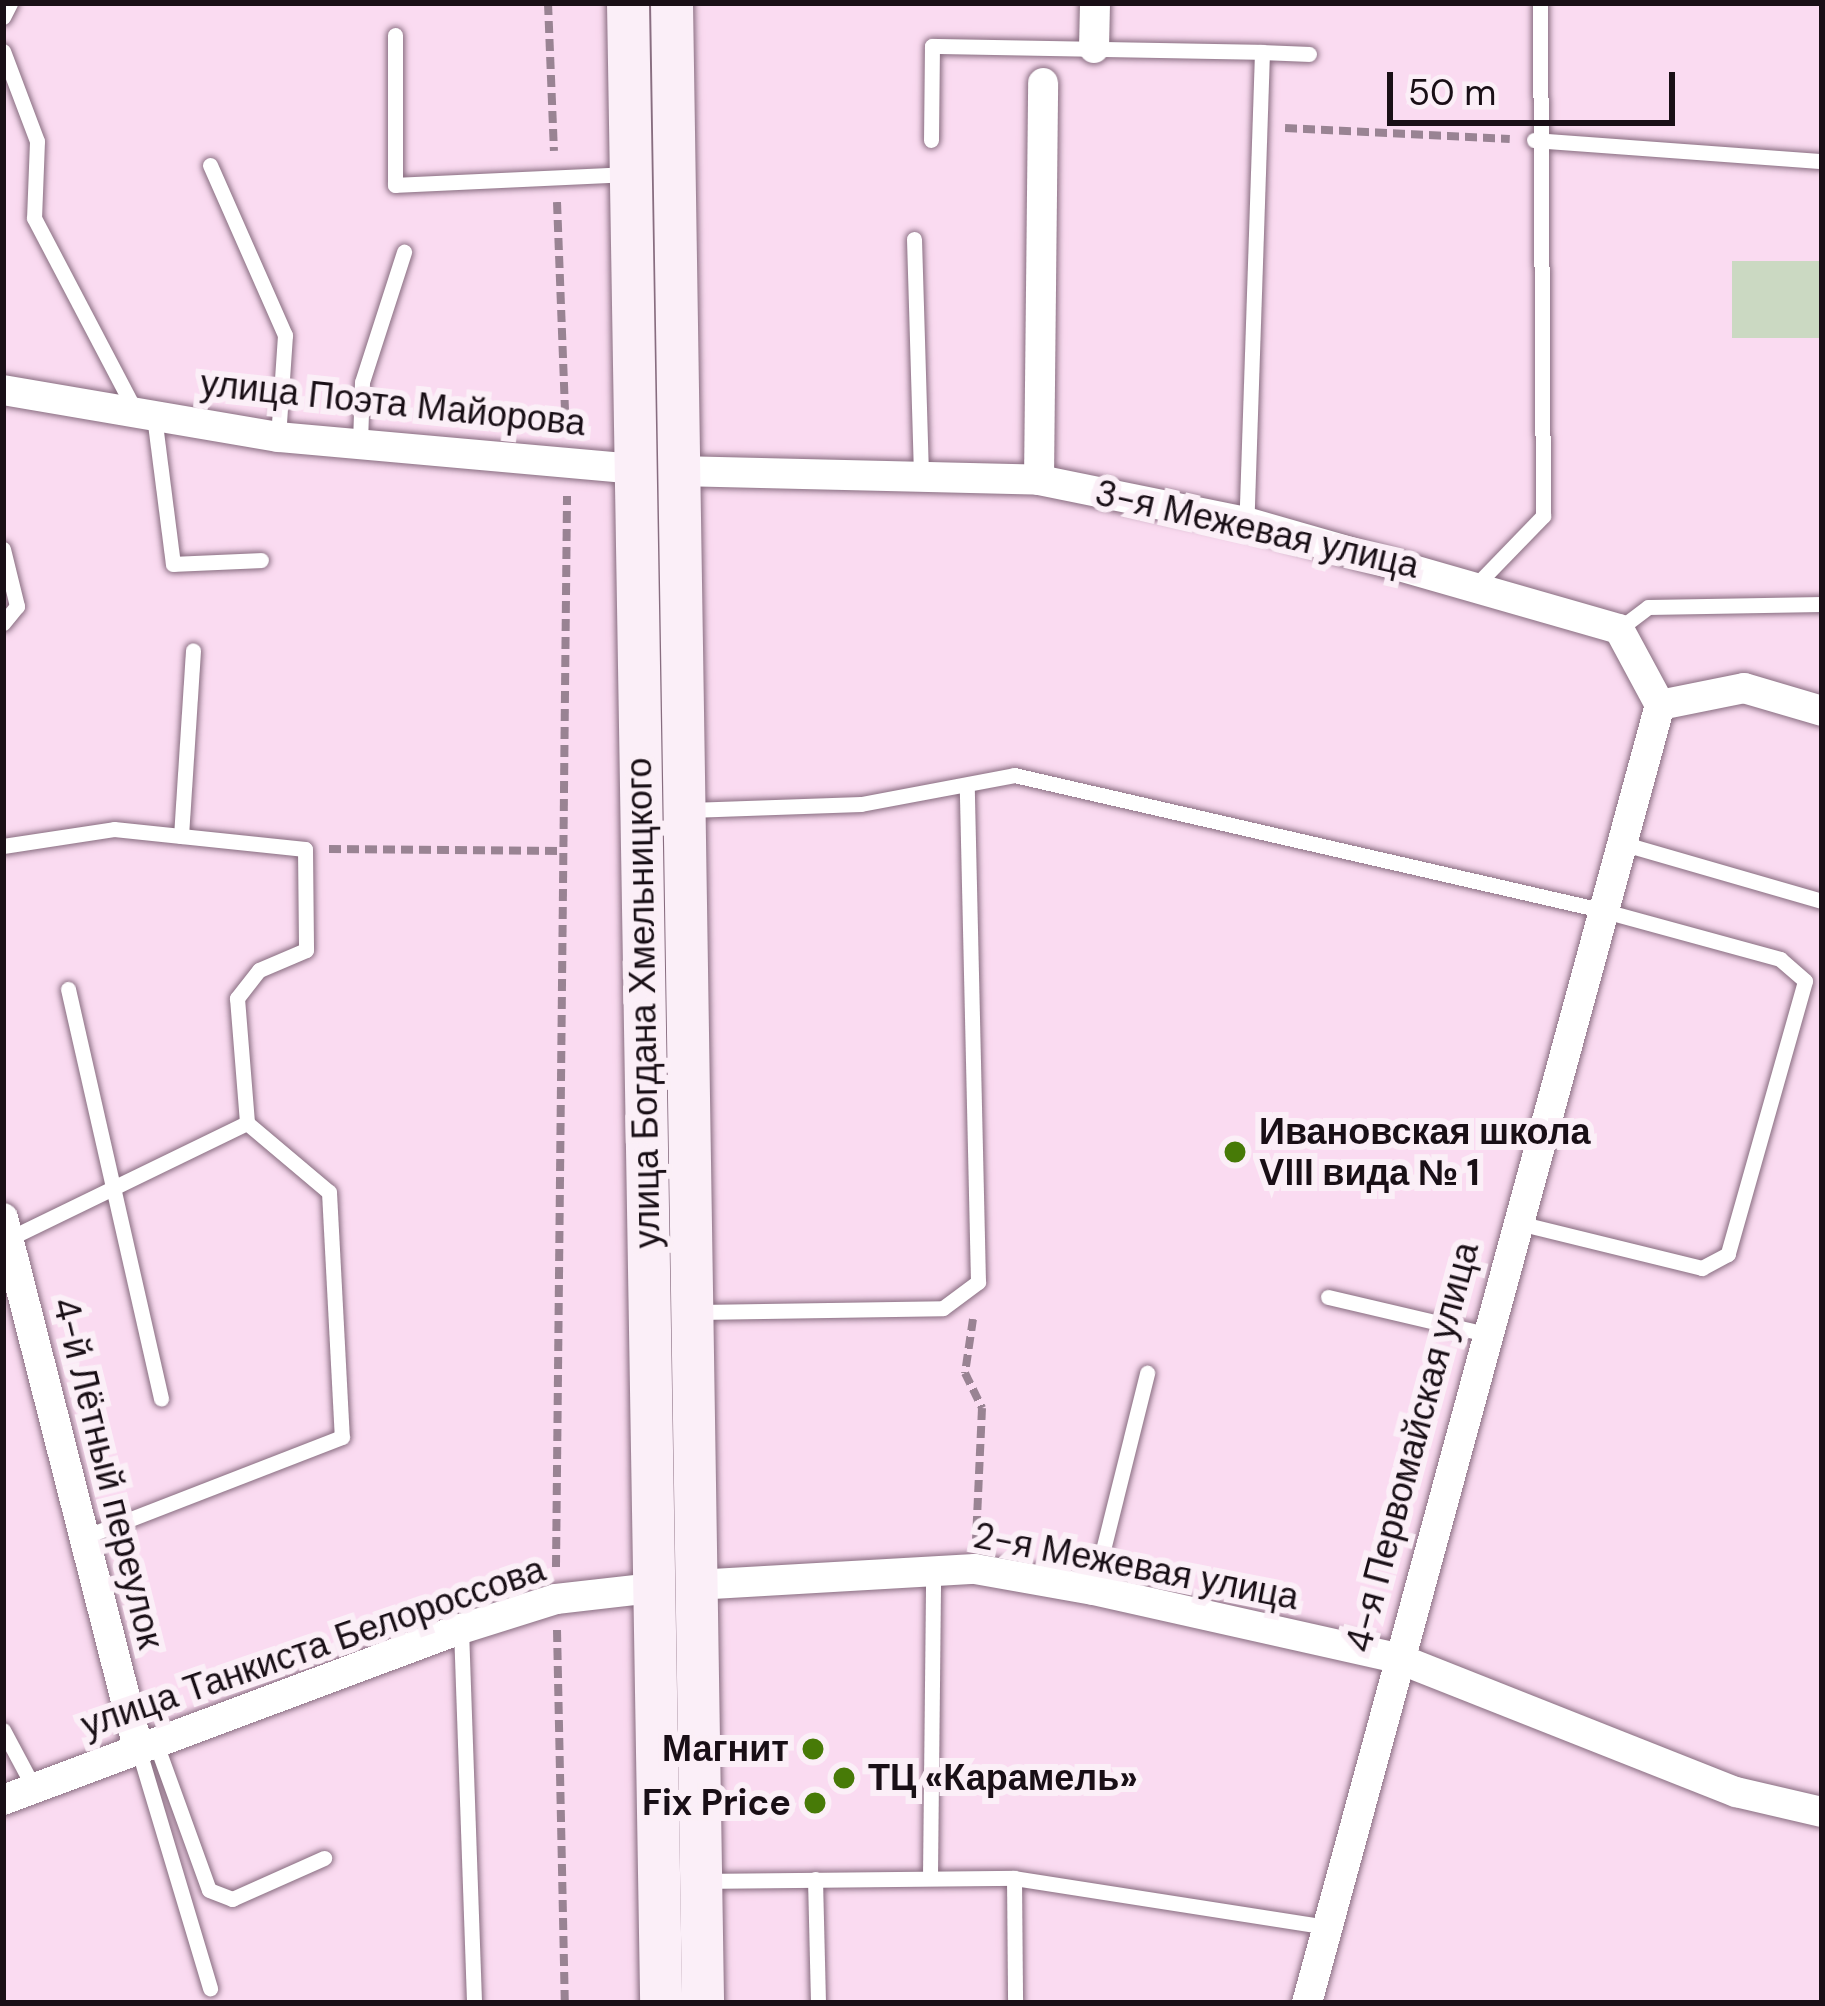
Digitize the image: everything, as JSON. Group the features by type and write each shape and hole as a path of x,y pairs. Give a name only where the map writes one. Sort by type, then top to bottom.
{"main road":[{"name":"улица Богдана Хмельницкого","path":"628,3 634,469 674,1587 700,1882 703,2003"},
{"name":"улица Богдана Хмельницкого","path":"661,2003 674,1587 693,1312 672,3"},
{"name":"3-я Межевая улица","path":"634,469 682,471"}],"street":[{"path":"1094,48 1096,3"},
{"path":"1039,480 1043,82"},
{"name":"улица Поэта Майорова","path":"3,389 278,437 634,469"},
{"name":"3-я Межевая улица","path":"682,471 1039,480 1246,522 1480,581 1618,629"},
{"path":"1618,629 1660,704 1744,688 1822,711"},
{"name":"4-я Первомайская улица","path":"1307,2003 1481,1333 1660,704"},
{"name":"4-й Лётный переулок","path":"6,1229 84,1537 147,1744"},
{"name":"2-я Межевая улица","path":"674,1587 975,1569 1093,1590 1396,1658 1736,1792 1822,1812"},
{"name":"улица Танкиста Белороссова","path":"3,1800 461,1629 556,1599 674,1587"}],"lane":[{"path":"3,16 10,3"},
{"path":"1480,581 1543,516 1534,140 1540,3"},
{"path":"395,35 395,184 631,174"},
{"path":"931,140 932,46 1309,53"},
{"path":"3,51 37,141 34,218 145,414 173,564 261,560"},
{"path":"1246,522 1262,52"},
{"path":"1534,140 1822,161"},
{"path":"211,165 285,335 278,437"},
{"path":"914,238 921,476"},
{"path":"360,443 362,382 404,252"},
{"path":"3,549 17,606 3,623"},
{"path":"1618,629 1648,607 1822,604"},
{"path":"182,836 194,650"},
{"path":"686,810 967,788 1014,775 1601,910 1780,959 1805,981 1728,1255 1702,1268 1513,1221"},
{"path":"693,1312 943,1308 978,1282 967,788"},
{"path":"3,846 113,829 305,849 306,950 259,970 237,998 247,1123 329,1192 343,1437 84,1537"},
{"path":"1621,842 1822,901"},
{"path":"68,989 161,1399"},
{"path":"6,1229 116,1195 247,1123"},
{"path":"1328,1297 1481,1333"},
{"path":"1093,1590 1147,1373"},
{"path":"930,1875 933,1571"},
{"path":"461,1629 474,2003"},
{"path":"3,1730 34,1788"},
{"path":"147,1744 209,1890 232,1899 324,1858"},
{"path":"147,1744 210,1988"},
{"path":"700,1882 930,1875 1014,1878 1327,1927"},
{"path":"1014,1878 1015,2003"},
{"path":"815,1879 818,2003"}],"path":[{"path":"1260,127 1534,140"},
{"path":"305,849 562,851 556,1599 565,2003"},
{"path":"975,1569 982,1408 965,1373 978,1282"}],"green space":[{"path":"1732,261 1822,261 1822,338 1732,338"}],"place":[{"name":"Ивановская школа VIII вида № 1","path":"1235,1152"},
{"name":"Магнит","path":"813,1749"},
{"name":"ТЦ «Карамель»","path":"844,1778"},
{"name":"Fix Price","path":"815,1803"}]}
